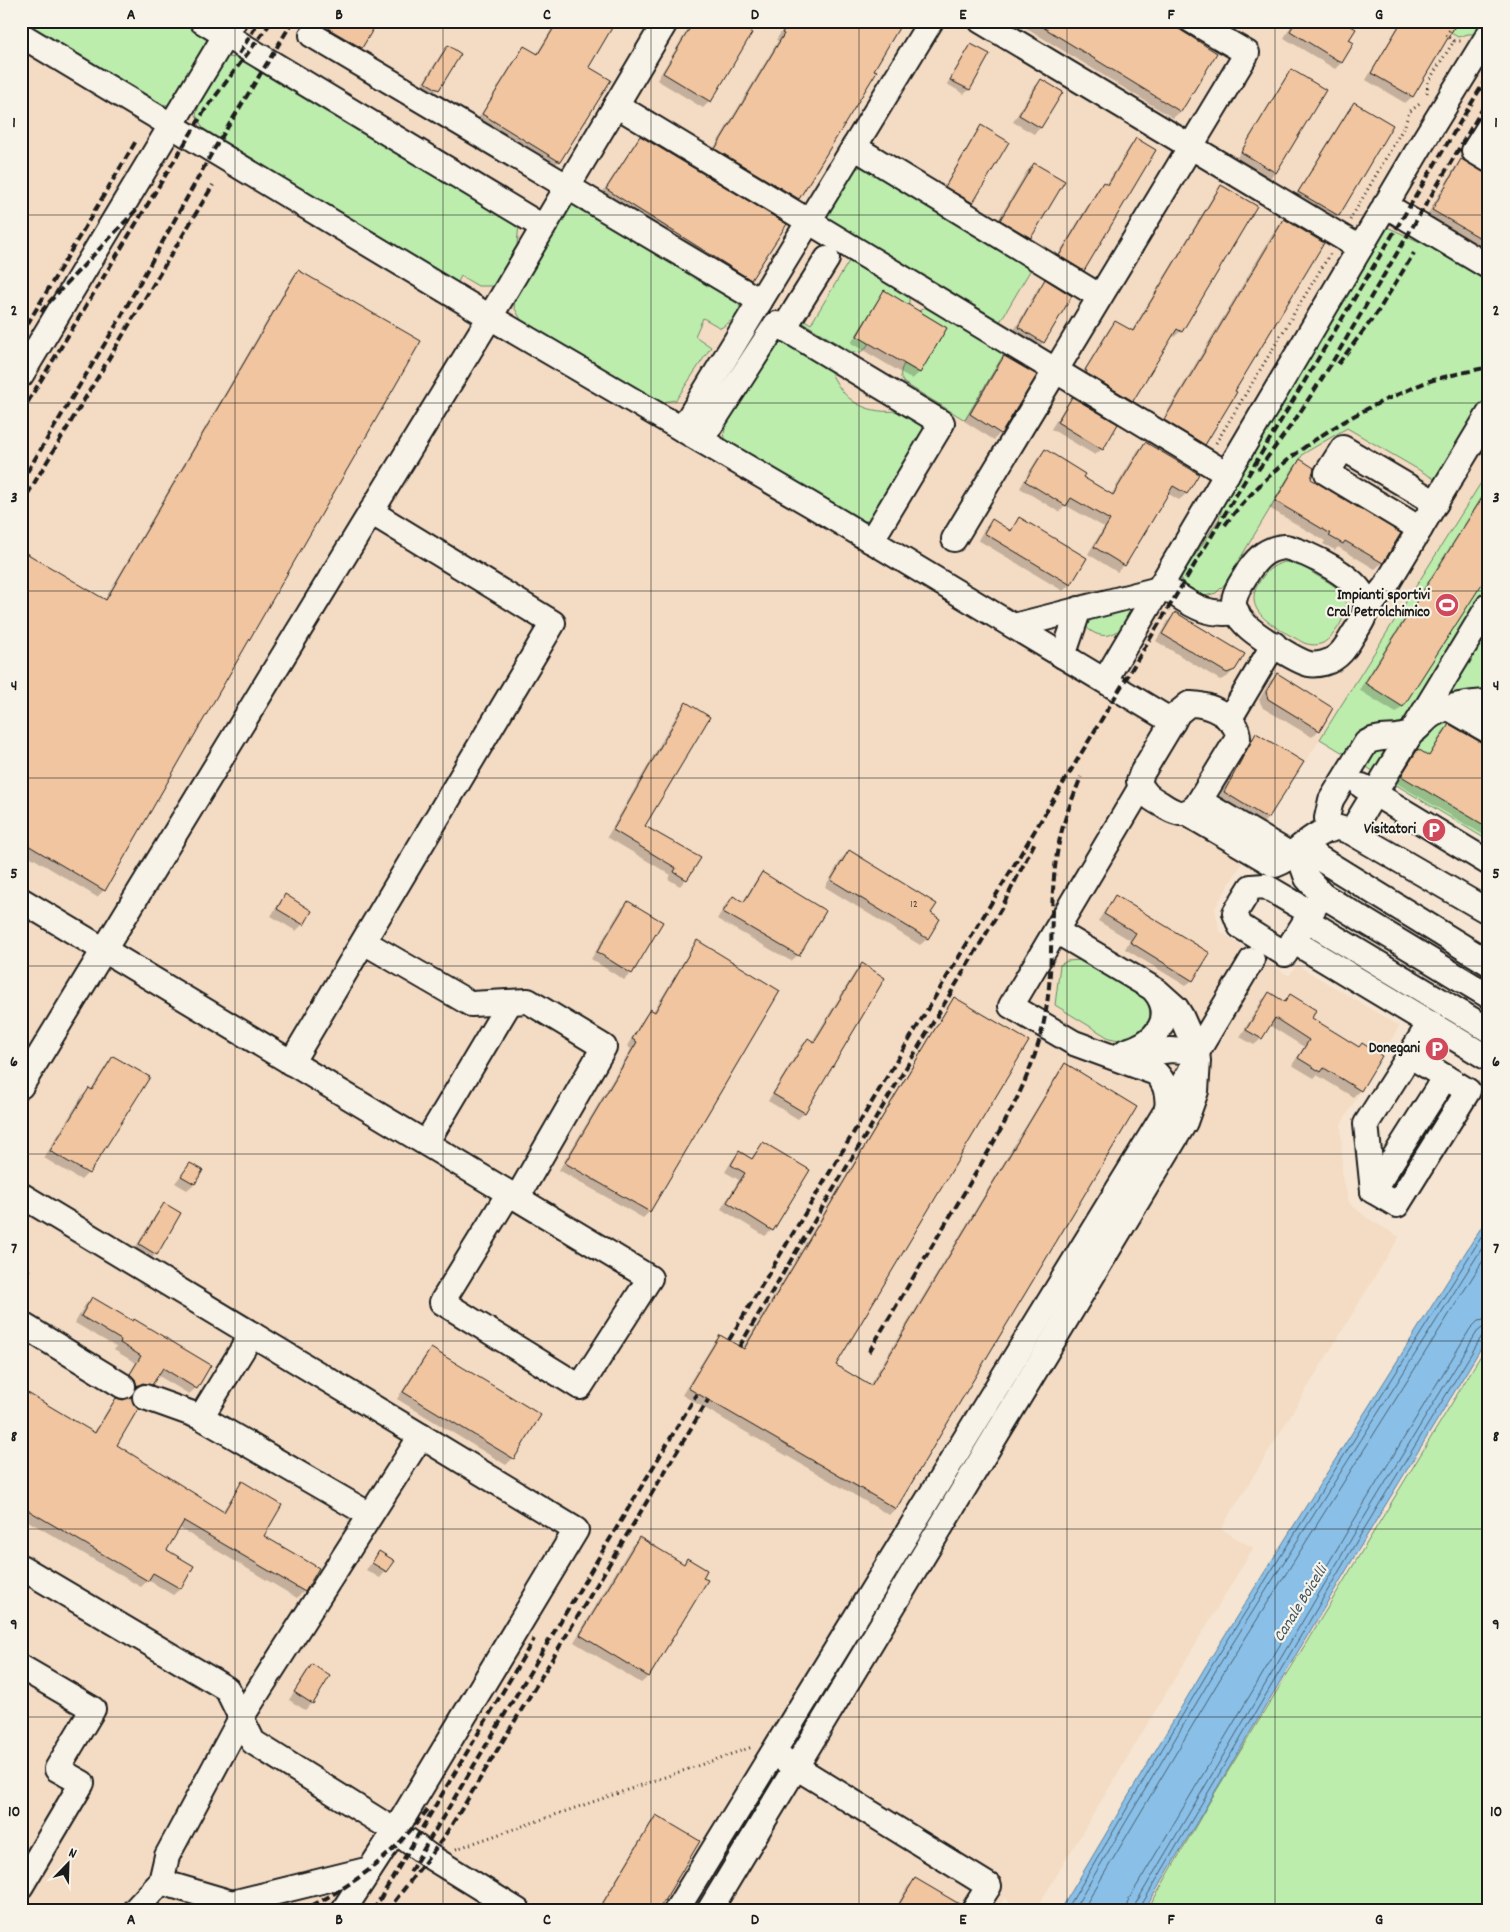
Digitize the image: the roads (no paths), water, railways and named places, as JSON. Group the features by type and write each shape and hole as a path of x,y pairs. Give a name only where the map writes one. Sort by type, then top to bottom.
{"street":[{"path":"202,21 230,28 543,227"},
{"path":"21,1086 490,317 666,21"},
{"path":"692,434 760,301 931,21"},
{"path":"981,21 1360,248"},
{"path":"954,539 1247,53 1192,21"},
{"path":"21,375 230,28"},
{"path":"1105,680 1385,205 1489,34"},
{"path":"21,35 490,317 692,434 1173,722"},
{"path":"312,35 760,301"},
{"path":"616,105 1227,474"},
{"path":"1489,127 1474,151 1489,160"},
{"path":"854,147 1099,296"},
{"path":"1385,205 1489,267"},
{"path":"784,328 827,259"},
{"path":"692,434 776,324 784,328 942,423 871,541"},
{"path":"1366,611 1364,598 1357,585 1306,553 1286,547 1268,551 1254,564 1236,594 1234,602 1236,612 1250,629 1274,644 1309,664 1330,661 1346,647 1366,611 1385,587 1489,414"},
{"path":"1420,529 1327,473 1343,448 1436,503"},
{"path":"291,1062 554,623 371,512"},
{"path":"1014,626 1160,587 1209,613 1224,614 1236,612"},
{"path":"1349,833 1489,605"},
{"path":"1063,656 1079,609"},
{"path":"1229,720 1274,644"},
{"path":"1489,702 1470,703 1449,708 1433,714 1412,733 1398,737 1370,740 1358,755 1328,810 1328,818 1349,833 1489,912"},
{"path":"1189,704 1195,704 1210,708 1229,720 1236,727 1238,738 1193,807 1177,813 1149,797 1141,788 1139,781 1142,774 1184,707 1189,704"},
{"path":"1449,708 1489,731"},
{"path":"1346,776 1489,862"},
{"path":"1141,788 1011,1006 1066,1039 1106,1052 1156,1073 1161,1078 1168,1094 1167,1110"},
{"path":"1193,807 1291,854 1337,869 1489,963"},
{"path":"1291,854 1314,837 1349,833"},
{"path":"1291,854 1307,878 1313,909 1285,954 1240,926 1236,913 1251,887 1265,886 1313,909 1489,996"},
{"path":"21,900 104,951 291,1062 426,1144 513,1196 650,1278 580,1387 442,1302 513,1196 604,1048 528,1001 471,1004 364,942"},
{"path":"1313,909 1489,1030"},
{"path":"709,1911 1185,1122 1193,1105 1198,1082 1197,1052 1176,1008 1153,988 1056,931"},
{"path":"1293,941 1486,1057 1489,1053"},
{"path":"676,1911 1167,1110 1190,1072 1197,1052 1252,960"},
{"path":"1106,1052 1142,1046 1160,1028 1165,1012 1164,1005 1153,988"},
{"path":"426,1144 510,1002"},
{"path":"1408,1058 1445,1077 1373,1191 1366,1124 1430,1023"},
{"path":"1106,1052 1140,1054 1171,1050 1197,1052"},
{"path":"21,1195 576,1530 395,1831 343,1911"},
{"path":"21,1324 123,1386"},
{"path":"201,1417 252,1334"},
{"path":"145,1397 201,1417 370,1516"},
{"path":"134,1911 161,1882 167,1856 241,1718 421,1436"},
{"path":"21,1567 227,1690 253,1742 518,1911"},
{"path":"21,1667 93,1709 57,1769 82,1783 21,1886"},
{"path":"773,1753 989,1886 973,1911"},
{"path":"161,1882 232,1903 370,1869"}],"water":[{"name":"Canale Boicelli","path":"1489,1215 1489,1335 1366,1537 1144,1911 1060,1911 1210,1659"}],"railway":[{"path":"239,54 259,21"},
{"path":"21,413 205,110 272,21"},
{"path":"21,482 118,322 213,151 293,21"},
{"path":"729,1340 1489,74"},
{"path":"1258,470 1295,420 1330,366 1489,98"},
{"path":"21,335 136,141"},
{"path":"21,505 213,185"},
{"path":"41,312 138,208"},
{"path":"1338,364 1377,313 1414,253"},
{"path":"1225,525 1262,483 1304,447 1351,417 1425,383 1489,367"},
{"path":"869,1352 999,1133 1020,1092 1037,1049 1043,1026 1050,979 1053,884 1056,861 1064,822 1081,777"},
{"path":"739,1347 1001,909 1035,842"},
{"path":"410,1872 697,1394"},
{"path":"387,1911 442,1840 466,1802 708,1400"},
{"path":"373,1911 534,1639"},
{"path":"301,1911 341,1889 379,1862 401,1841 429,1808"}],"place":[{"name":"Impianti sportivi Cral Petrolchimico","path":"1447,605"},
{"name":"Visitatori","path":"1434,830"},
{"name":"Donegani","path":"1437,1049"}]}
